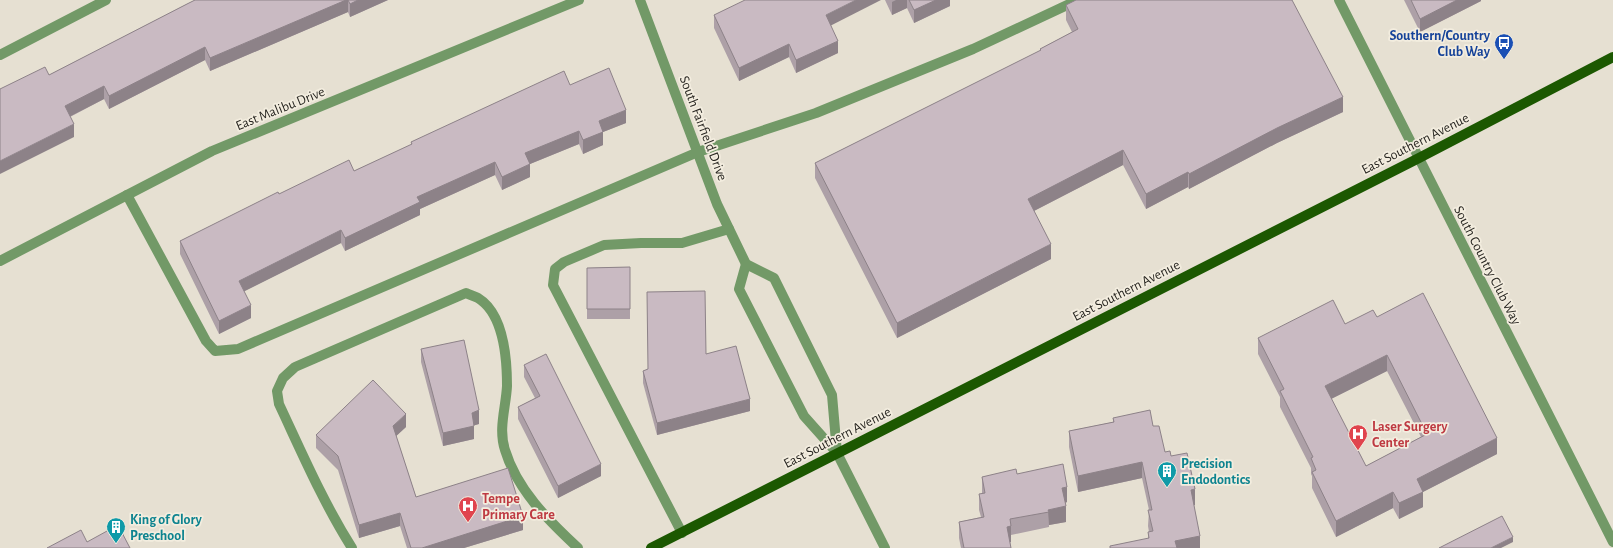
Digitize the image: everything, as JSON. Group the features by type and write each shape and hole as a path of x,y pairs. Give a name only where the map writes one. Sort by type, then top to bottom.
{"main road":[{"name":"East Southern Avenue","path":"651,548 1419,158 1613,56"}],"street":[{"path":"0,55 106,0"},
{"name":"East Malibu Drive","path":"0,261 212,151 579,0"},
{"name":"South Fairfield Drive","path":"640,0 717,204 746,264"},
{"path":"127,195 206,341 215,351 238,349 698,152 816,113 973,49 1078,0"},
{"name":"South Country Club Way","path":"1339,0 1613,542"},
{"path":"682,533 553,285 555,269 564,262 604,245 682,243 730,229"},
{"path":"837,453 832,395 774,278 746,264 739,289 804,416 837,453 885,548"},
{"path":"352,548 320,491 279,404 277,390 283,378 295,367 466,293 478,298 488,307 498,322 504,342 507,386 502,429 504,448 511,466 525,492 543,514 578,548"}],"building":[{"path":"195,0 346,0 210,58 205,47 109,96 104,86 65,106 74,124 0,161 0,89 45,67 49,75"},
{"path":"348,0 358,0 350,4"},
{"path":"745,0 856,0 826,15 838,41 796,60 789,44 739,68 714,15"},
{"path":"909,0 936,0 914,10"},
{"path":"1076,0 1292,0 1343,97 1277,128 1189,174 1188,172 1146,194 1123,150 1028,199 1051,244 897,323 815,163 1041,50 1040,49 1078,29 1066,5"},
{"path":"1411,0 1457,0 1420,19"},
{"path":"609,68 626,110 599,121 603,132 583,140 579,131 525,153 530,164 502,177 495,162 417,197 420,202 345,238 341,230 239,281 251,305 219,321 180,241 278,192 279,194 349,160 354,171 412,144 411,142 564,71 570,85"},
{"path":"630,267 630,309 587,309 587,268"},
{"path":"705,291 706,354 736,346 750,399 657,423 643,371 648,369 647,292"},
{"path":"1423,293 1497,438 1417,479 1423,492 1399,503 1393,492 1336,521 1312,472 1316,470 1311,458 1313,457 1280,391 1284,389 1258,338 1333,300 1345,324 1373,310 1377,317","holes":["1387,355 1427,434 1366,466 1325,386"]},
{"path":"464,340 479,410 472,413 474,426 443,433 421,349"},
{"path":"546,354 601,464 558,486 518,407 540,396 524,365"},
{"path":"373,380 406,414 393,426 416,497 508,468 523,516 422,548 411,548 400,513 359,525 338,456 316,435"},
{"name":"Precision Endodontics","path":"1150,410 1153,426 1159,426 1165,452 1170,451 1171,456 1187,453 1195,489 1191,490 1200,536 1175,541 1177,548 1110,548 1110,546 1149,538 1148,532 1153,531 1148,510 1152,510 1142,462 1078,476 1069,431 1114,422 1113,418"},
{"path":"1063,464 1067,487 1062,488 1066,506 1048,510 1049,512 1010,519 1011,526 1007,527 1011,548 964,548 959,522 984,517 979,494 985,493 982,477 1016,469 1017,474"},
{"path":"1502,516 1513,537 1491,548 1439,548"},
{"path":"118,525 130,548 47,548 81,530 87,542"}],"place":[{"name":"Southern/Country Club Way","path":"1504,60"},
{"name":"Laser Surgery Center","path":"1358,451"},
{"name":"Precision Endodontics","path":"1167,488"},
{"name":"Tempe Primary Care","path":"468,523"},
{"name":"King of Glory Preschool","path":"116,544"}]}
